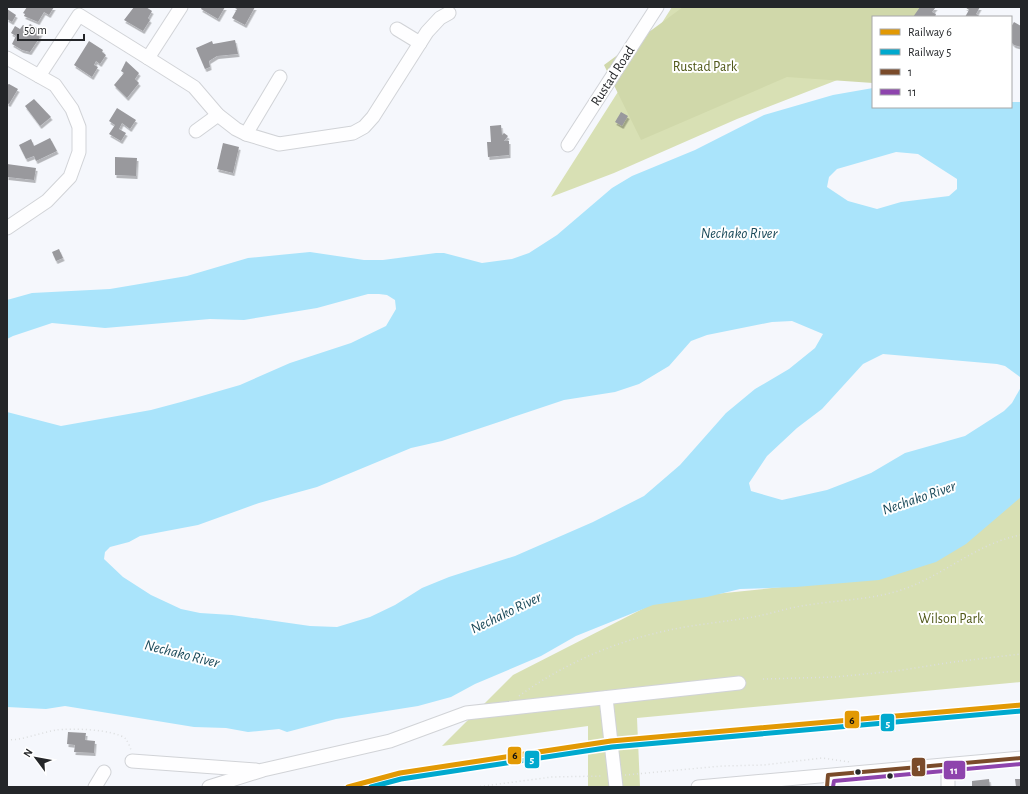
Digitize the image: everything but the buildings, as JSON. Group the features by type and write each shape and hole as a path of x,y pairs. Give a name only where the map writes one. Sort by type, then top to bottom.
{"street":[{"path":"148,58 181,7"},
{"name":"Rustad Road","path":"568,145 657,7"},
{"path":"38,76 79,15 194,86 218,115 246,134 279,144 353,133 364,127 374,117 420,43 433,25 450,14"},
{"path":"397,29 420,43"},
{"path":"7,58 55,85 72,108 79,127 79,152 70,177 47,201 7,228"},
{"path":"246,134 280,77"},
{"path":"196,131 218,115"},
{"path":"208,787 264,770 390,741 466,713 739,683"},
{"path":"606,698 615,781"},
{"path":"698,787 828,781 865,772 1021,758"},
{"path":"132,761 264,770"},
{"path":"948,765 948,787"},
{"path":"95,787 104,772"}],"path":[{"path":"502,709 543,679 595,653 664,631 759,616 807,605 851,600 897,591 924,581 991,544 1021,535"},
{"path":"763,679 835,677 896,671 953,662 1021,654"},
{"path":"7,740 17,740 55,730 70,729 108,733 118,735 126,740 130,748 132,761"},
{"path":"476,787 552,777 615,781 722,766 764,765 822,758 839,759 854,763 865,772"}],"green space":[{"name":"Rustad Park","path":"672,7 900,7 872,16 863,70 737,119 614,173 551,197"},
{"name":"Rustad Park","path":"683,7 925,7 932,16 872,16 872,83 787,77 641,140 604,65"},
{"name":"Wilson Park","path":"1021,487 1021,682 637,718 640,787 588,787 588,726 442,746 513,675 656,602 666,599 802,585"}],"water":[{"name":"Nechako River","path":"872,88 872,108 1012,108 1012,102 1021,102 1021,382 1020,377 1005,366 997,364 883,354 863,364 822,409 797,428 767,456 749,483 751,491 782,500 827,490 871,473 905,453 965,436 1004,411 1012,403 1021,387 1021,497 966,544 936,562 879,580 796,587 740,589 707,597 653,605 576,636 541,656 475,684 451,697 418,706 336,719 287,732 279,729 248,732 226,728 194,727 65,706 46,709 7,707 7,412 61,426 151,410 240,385 290,363 351,343 386,326 396,309 395,300 387,295 368,294 317,308 244,320 210,319 105,328 52,323 7,339 7,300 32,293 110,289 187,276 248,258 310,252 364,260 383,260 436,253 444,253 482,263 512,259 529,253 557,235 612,188 632,176 695,150 764,115 833,95","holes":["896,152 918,154 957,179 957,189 949,196 901,202 877,209 848,201 827,187 829,177 837,169","792,321 823,334 815,348 789,369 755,389 726,413 680,465 644,496 593,522 515,556 449,577 422,588 395,605 370,617 337,627 310,626 232,615 200,613 181,609 151,595 123,577 104,559 105,552 110,547 129,542 140,536 198,525 259,503 317,487 411,448 442,441 564,400 615,392 639,384 669,366 691,341 707,335 772,322"]}],"rail line":[{"name":"6","path":"348,787 400,773 611,741 1021,705"},
{"name":"5","path":"371,787 401,779 612,747 1021,711"}],"transit line":[{"name":"1","path":"827,787 828,775 1021,758"},
{"name":"11","path":"833,787 834,781 1021,764"}]}
